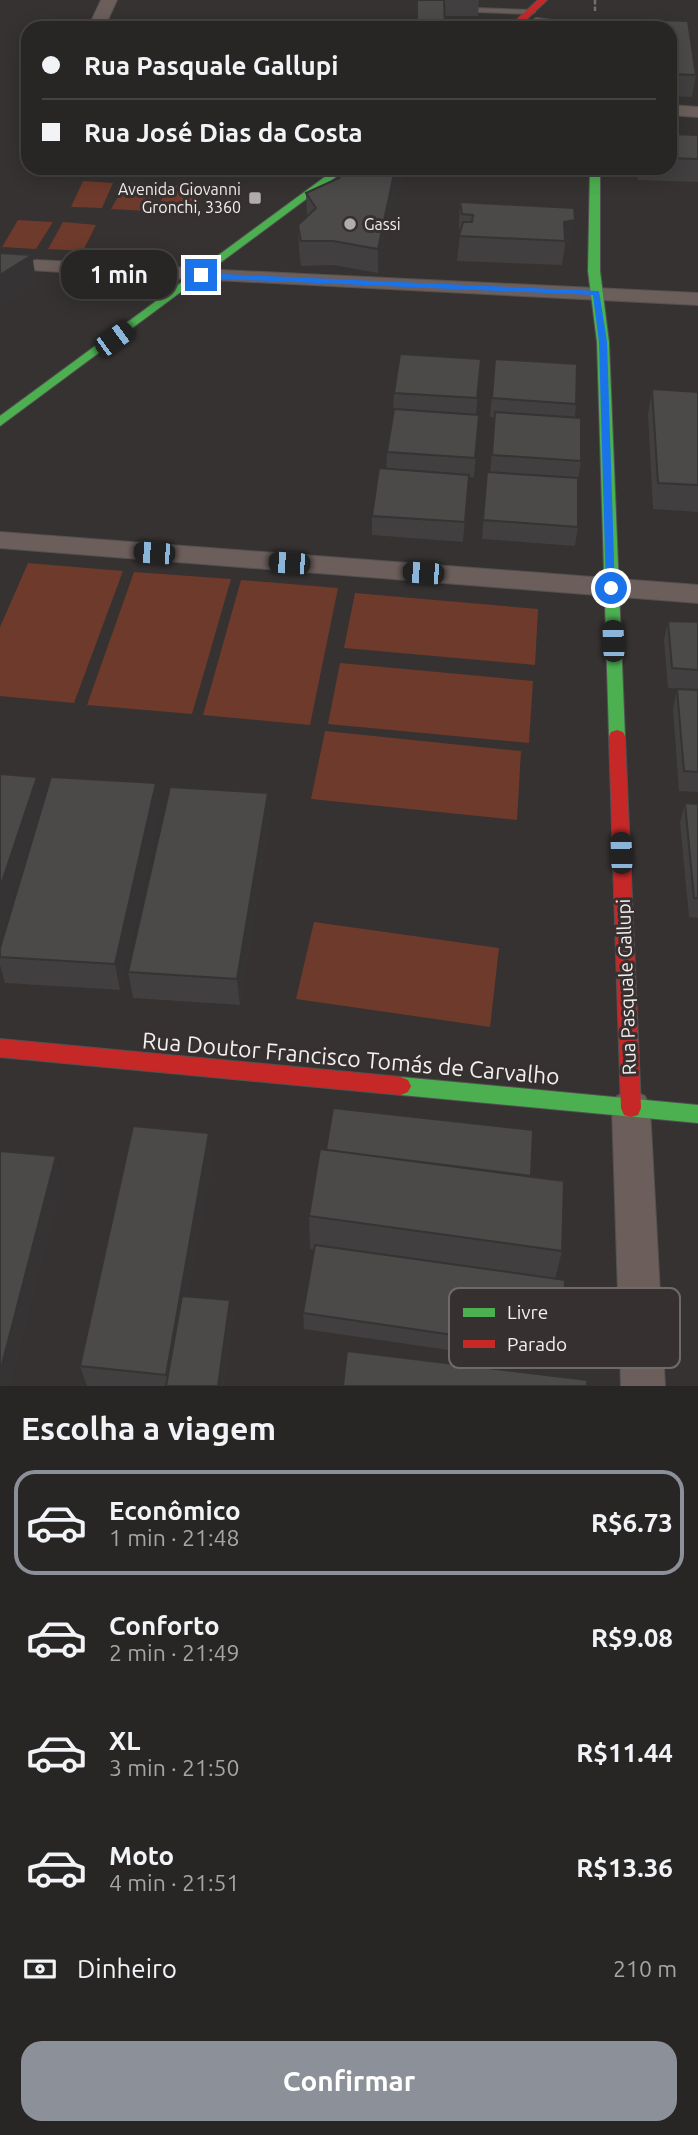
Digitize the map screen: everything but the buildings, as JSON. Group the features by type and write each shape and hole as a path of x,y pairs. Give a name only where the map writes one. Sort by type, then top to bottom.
{"main road":[{"path":"532,21 543,0"},
{"path":"532,21 557,0"},
{"path":"100,328 309,175"},
{"path":"0,422 334,175"},
{"name":"Rua Pasquale Gallupi","path":"594,175 596,292 603,342 631,1108"},
{"name":"Rua Doutor Francisco Tomás de Carvalho","path":"0,1048 698,1114"}],"street":[{"path":"99,21 109,0"},
{"path":"677,110 698,112"},
{"path":"36,266 177,273"},
{"path":"201,275 698,299"},
{"path":"0,540 698,594"},
{"name":"Rua Pasquale Gallupi","path":"631,1108 639,1288"},
{"name":"Rua Pasquale Gallupi","path":"642,1368 643,1386"}],"lane":[{"path":"478,10 532,21"}],"shaded area":[{"path":"83,181 113,183 102,208 71,207"},
{"path":"126,183 158,185 146,211 111,209"},
{"path":"168,185 201,187 190,214 156,212"},
{"path":"18,220 53,222 36,249 2,247"},
{"path":"63,222 96,225 83,251 48,249"},
{"path":"28,563 123,571 74,703 0,696 0,627"},
{"path":"134,572 231,579 192,714 87,705"},
{"path":"241,580 338,588 310,725 203,715"},
{"path":"355,593 538,609 535,665 344,648"},
{"path":"340,663 533,681 529,743 328,724"},
{"path":"325,731 521,751 517,820 311,799"},
{"path":"314,922 499,948 490,1027 296,999"}],"traffic: fast":[{"path":"0,422 334,175"},
{"path":"595,175 594,271 603,342 617,736"},
{"path":"401,1086 698,1114"}],"traffic: jam":[{"path":"520,21 543,0"},
{"path":"617,736 631,1108"},
{"path":"0,1048 401,1086"}],"place":[{"name":"Avenida Giovanni Gronchi, 3360","path":"255,198"},
{"name":"Gassi","path":"350,224"}],"route":[{"path":"201,275 596,292 603,342 611,588"}]}
